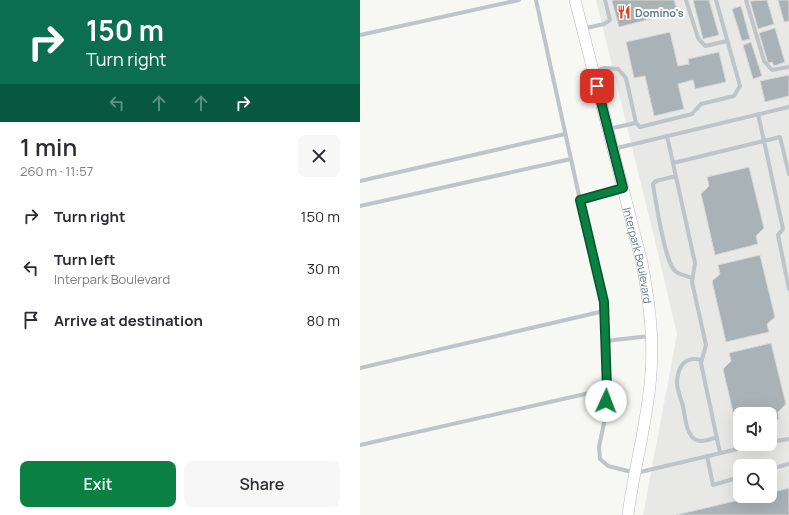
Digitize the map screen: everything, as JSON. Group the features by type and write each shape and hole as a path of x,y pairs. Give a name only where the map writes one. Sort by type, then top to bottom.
{"street":[{"name":"Interpark Boulevard","path":"575,0 642,263 649,299 652,336 652,372 628,515"}],"lane":[{"path":"360,35 519,0"},
{"path":"536,0 604,302 607,390 604,423 599,447 600,459 608,466 636,473 733,450"},
{"path":"582,29 604,24 610,20 605,0"},
{"path":"686,0 698,38 705,46 727,41"},
{"path":"608,130 636,124 640,127 692,114 701,104 734,96 740,86 716,0"},
{"path":"746,0 764,61 772,70 789,67"},
{"path":"593,72 606,68 618,69 626,78 636,124"},
{"path":"613,149 789,107"},
{"path":"758,114 783,229"},
{"path":"360,181 565,134"},
{"path":"667,136 696,263 692,282 706,345 700,363 720,453"},
{"path":"673,163 780,137 789,174"},
{"path":"360,206 571,159"},
{"path":"676,176 656,181 653,184 654,191 667,252 672,267 676,272 692,278"},
{"path":"580,200 623,188"},
{"path":"783,229 789,231"},
{"path":"783,229 778,235 789,289"},
{"path":"360,368 604,311"},
{"path":"605,341 652,336"},
{"path":"701,360 694,358 685,360 680,368 677,383 689,432 695,439 703,441 717,437"},
{"path":"360,445 607,390"},
{"path":"777,441 789,439"},
{"path":"707,456 713,485 733,479"},
{"path":"777,467 789,464"}],"shaded area":[{"path":"596,0 789,0 789,515 643,515 677,334"}],"building":[{"path":"674,0 678,12 619,27 612,1"},
{"path":"693,0 709,0 719,35 703,39"},
{"path":"767,0 774,24 758,29 750,1"},
{"path":"778,0 789,0 789,21 784,22"},
{"path":"741,6 750,39 742,41 732,9"},
{"path":"775,28 785,62 774,66 772,62 768,63 759,33"},
{"path":"670,32 678,66 689,64 688,59 719,52 726,82 695,89 693,80 678,84 684,109 654,116 645,76 634,78 626,42"},
{"path":"751,42 762,76 753,79 743,45"},
{"path":"789,75 789,96 765,102 760,81"},
{"path":"749,167 764,228 756,236 758,244 715,255 701,194 709,186 707,177"},
{"path":"760,255 775,317 767,324 769,332 726,342 712,281 720,274 718,265"},
{"path":"771,343 786,404 778,412 779,419 777,420 777,407 733,407 733,413 723,369 731,361 729,353"},
{"path":"789,488 789,515 676,515 733,501 733,503 777,503 777,491"}],"place":[{"name":"Domino's","path":"624,12"}],"route":[{"path":"597,86 623,188 580,200 604,302 607,390 606,401"}]}
